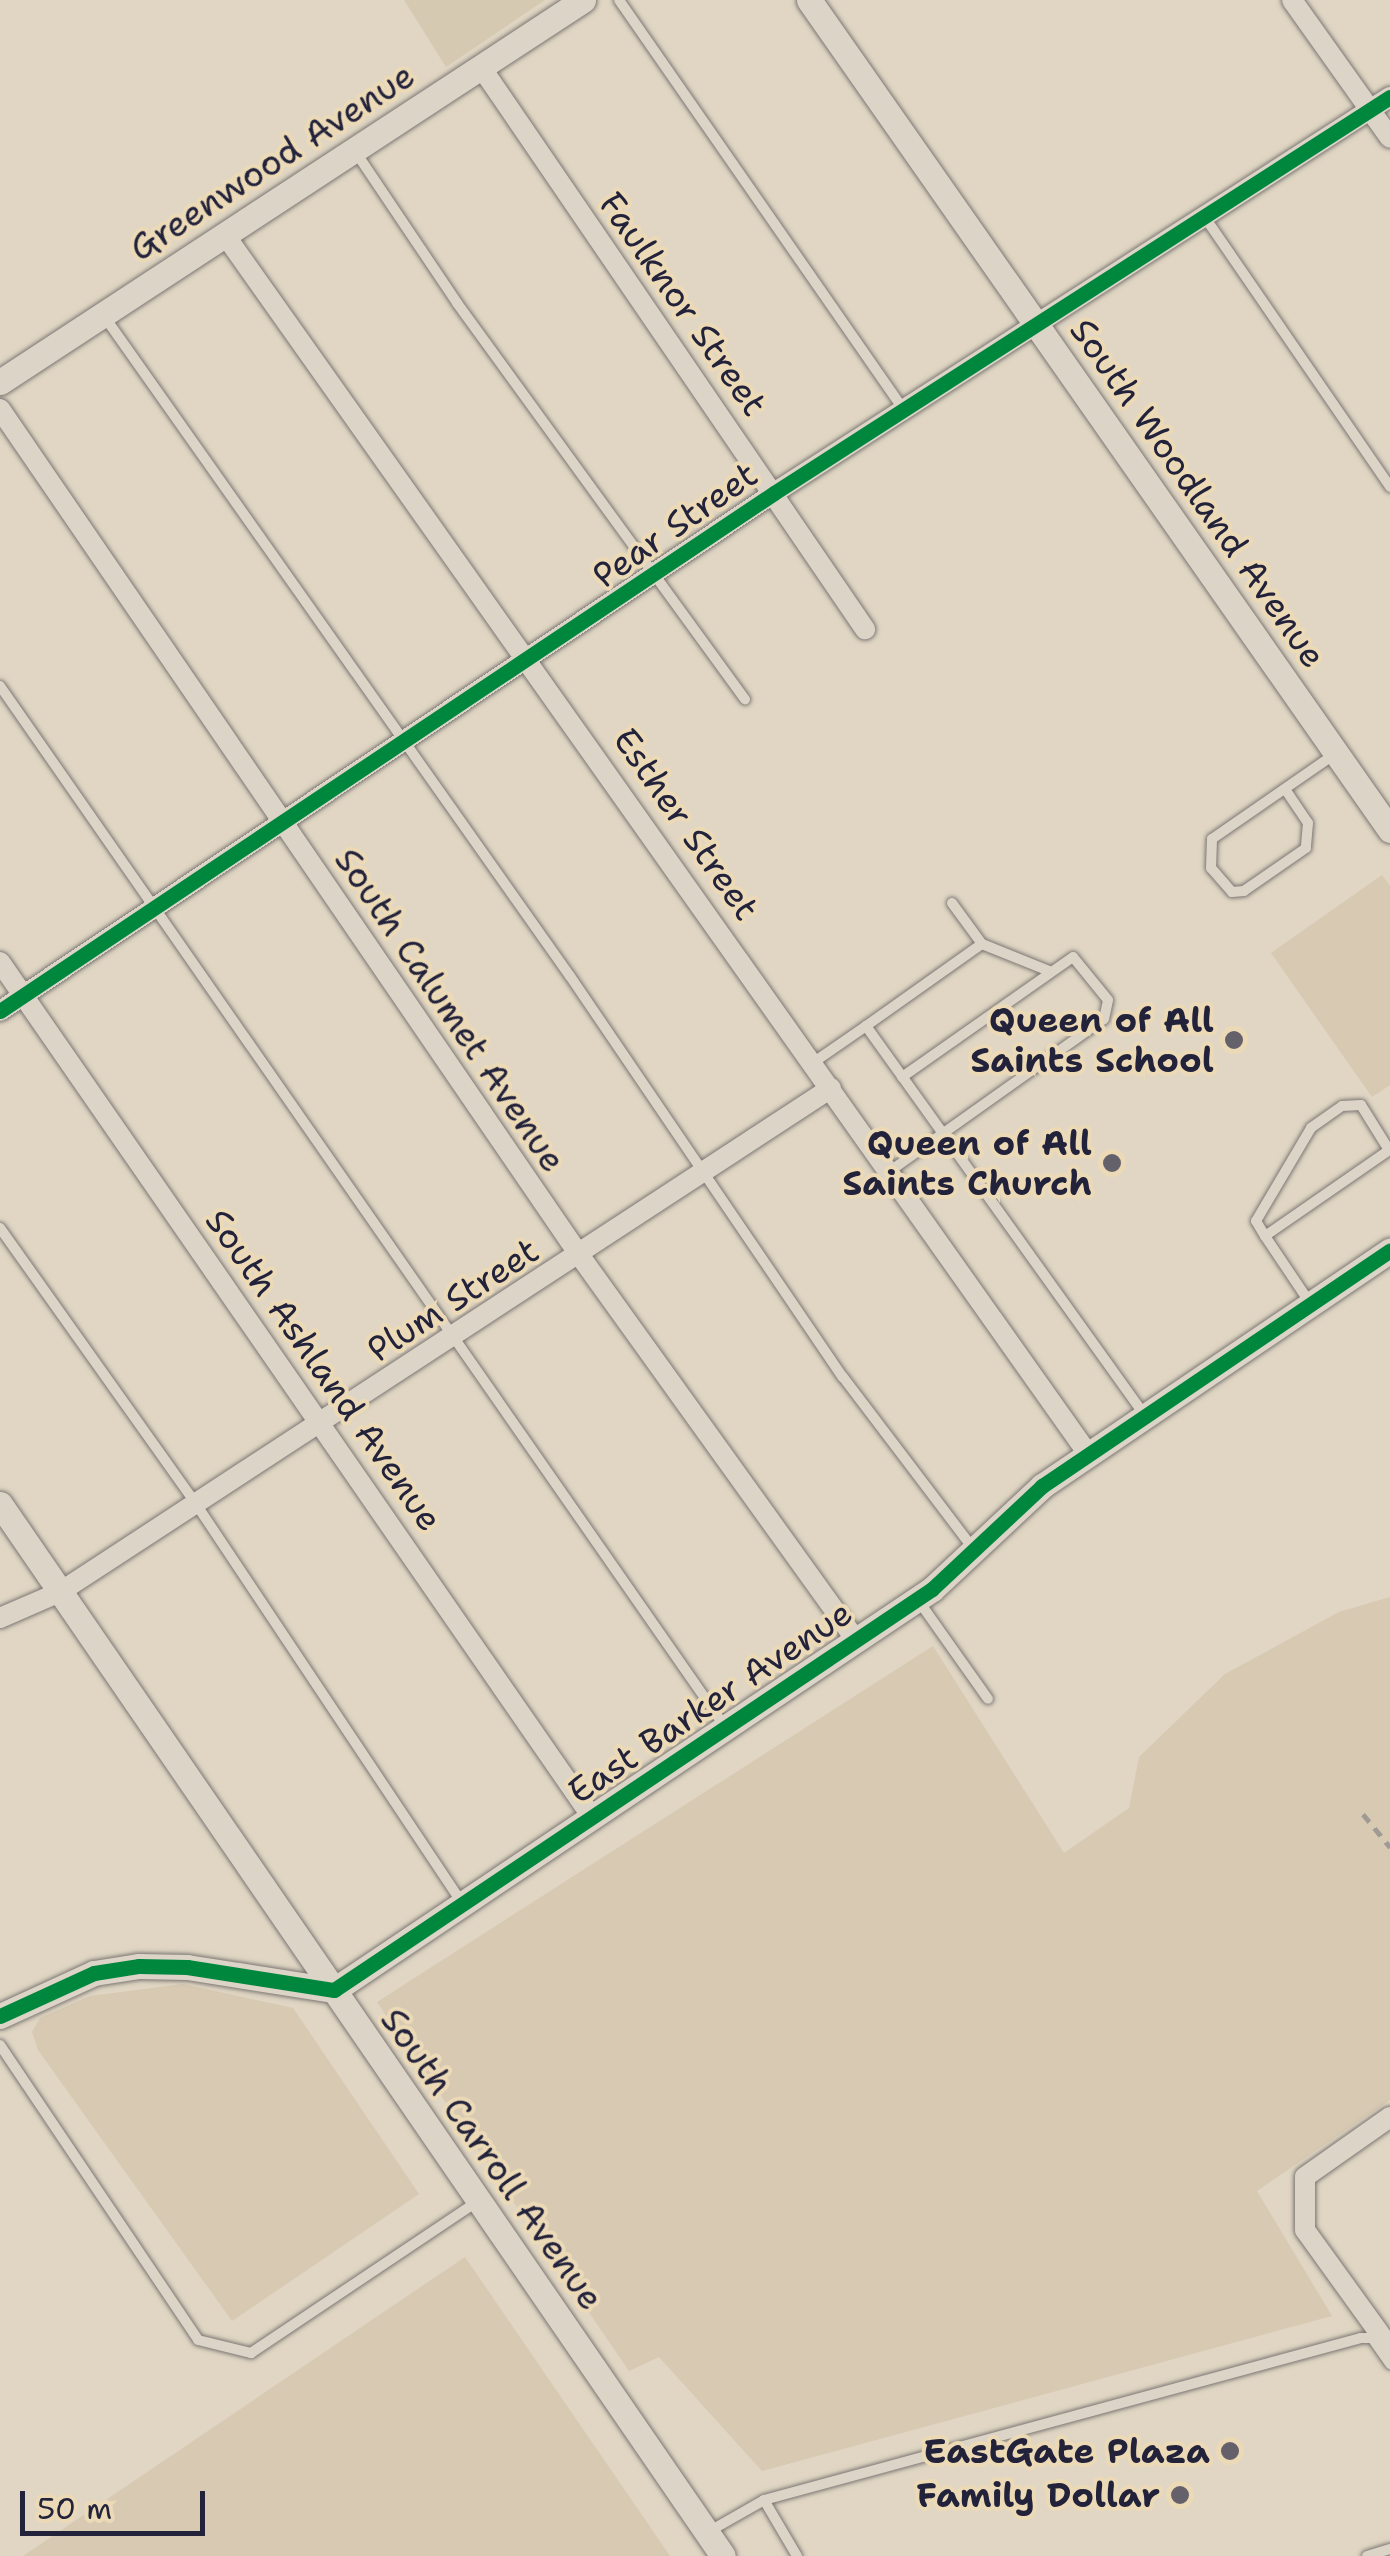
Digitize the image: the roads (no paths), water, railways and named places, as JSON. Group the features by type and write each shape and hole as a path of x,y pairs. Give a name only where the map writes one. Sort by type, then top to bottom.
{"street":[{"name":"Greenwood Avenue","path":"0,382 583,0"},
{"name":"South Woodland Avenue","path":"809,0 1390,830"},
{"path":"1292,0 1390,138"},
{"name":"Faulknor Street","path":"481,67 865,629"},
{"name":"Pear Street","path":"0,1011 532,660 774,493 1390,97"},
{"name":"Esther Street","path":"225,234 532,660 1088,1454"},
{"name":"South Calumet Avenue","path":"0,409 580,1256 856,1640"},
{"name":"South Ashland Avenue","path":"0,962 324,1423 592,1817"},
{"name":"Plum Street","path":"0,1618 60,1592 580,1256 831,1088"},
{"name":"East Barker Avenue","path":"334,1990 917,1599 975,1550 1007,1514 1088,1454 1390,1250"},
{"name":"South Carroll Avenue","path":"0,1504 723,2556"},
{"path":"0,2016 94,1973 139,1966 187,1966 334,1990"},
{"path":"1390,2117 1304,2177 1305,2230 1390,2348"}],"lane":[{"path":"618,0 903,409"},
{"path":"354,150 457,303 658,573 745,699"},
{"path":"1203,216 1390,487"},
{"path":"103,315 843,1377 975,1550"},
{"path":"0,686 152,911 725,1728"},
{"path":"1285,789 1308,823 1306,848 1244,891 1232,892 1211,868 1212,839 1336,753"},
{"path":"952,903 982,944 1049,971"},
{"path":"814,1062 982,944"},
{"path":"890,1171 1110,1012 1108,1000 1073,957 902,1077"},
{"path":"866,1026 1145,1416"},
{"path":"1265,1236 1382,1159 1389,1150 1386,1128 1353,1102 1311,1128 1260,1210 1256,1221 1265,1236 1311,1304"},
{"path":"0,1228 196,1504 463,1904"},
{"path":"917,1599 988,1699"},
{"path":"0,2046 198,2340 251,2353 478,2201"},
{"path":"707,2533 764,2500 1361,2338 1372,2338 1390,2364"},
{"path":"764,2500 797,2556"},
{"path":"1367,2556 1390,2549"}],"place":[{"name":"Queen of All Saints School","path":"1234,1040"},
{"name":"Queen of All Saints Church","path":"1112,1163"},
{"name":"EastGate Plaza","path":"1230,2451"},
{"name":"Family Dollar","path":"1180,2495"}]}
